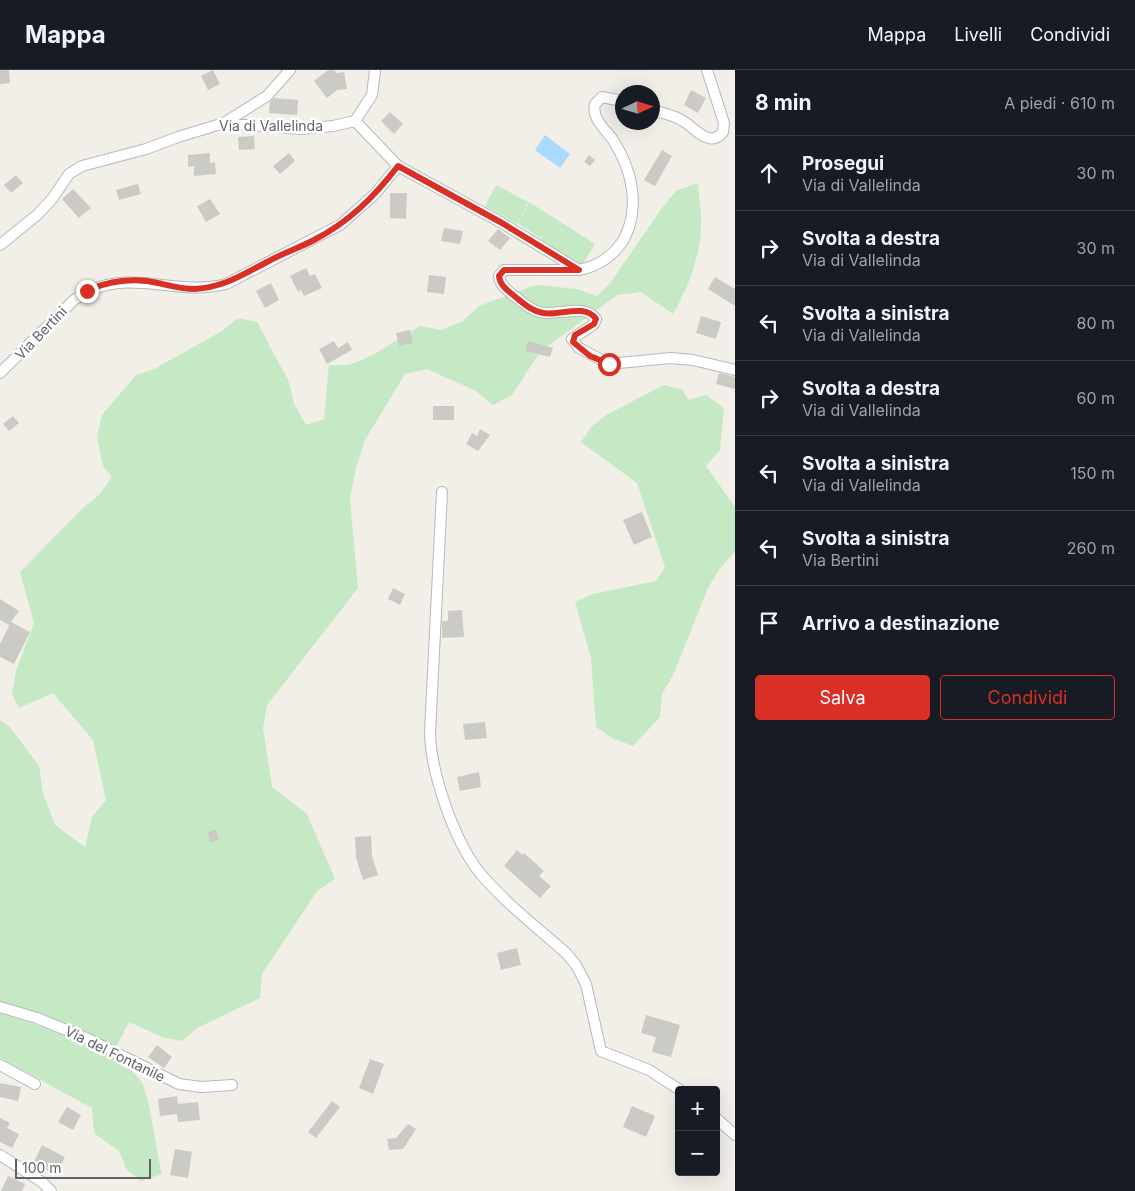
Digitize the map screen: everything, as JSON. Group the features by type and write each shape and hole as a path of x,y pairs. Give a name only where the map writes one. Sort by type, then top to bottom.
{"street":[{"path":"224,123 267,96 290,70"},
{"path":"375,70 372,95 355,121 398,166 502,223 579,270"},
{"path":"660,113 682,120 705,137 713,138 722,134 724,123 707,70"},
{"path":"615,100 602,97 595,104 594,110 627,168 633,195 632,214 625,236 617,249 604,260 579,270 504,270 499,276 503,286 535,311 553,314 582,311 592,314 596,319 594,324 575,335 572,340 579,348 604,362 620,364 653,358 676,358 735,370"},
{"name":"Via di Vallelinda","path":"0,245 43,210 69,174 76,169 146,149 224,123 300,129 333,126 355,121"},
{"name":"Via Bertini","path":"0,373 74,300 95,287 113,282 130,281 158,283 182,289 206,288 226,284 312,242 340,225 376,194 398,166"},
{"path":"442,492 430,733 433,763 443,799 465,849 476,868 568,954 576,965 588,992 601,1051 655,1073 675,1087"},
{"name":"Via del Fontanile","path":"0,1007 37,1018 86,1038 179,1084 201,1087 232,1085"},
{"path":"0,1065 35,1084"},
{"path":"720,1121 735,1134"},
{"path":"0,1155 42,1182 51,1191"}],"green space":[{"path":"698,183 701,223 698,251 688,284 673,314 641,292 617,295 540,352 512,395 493,405 476,391 427,369 405,374 365,440 356,468 350,498 358,588 267,705 263,728 272,787 307,814 335,879 317,891 262,974 260,998 197,1028 182,1041 165,1038 129,1022 116,1047 76,1029 0,1002 0,720 9,726 39,766 43,793 55,825 85,847 92,817 106,800 93,740 53,693 19,708 12,694 16,671 34,623 20,572 83,508 99,495 112,477 103,466 97,437 102,415 136,375 154,369 222,331 238,318 257,322 289,382 294,404 306,425 324,419 329,365 349,365 373,355 420,326 441,330 463,321 479,306 536,285 577,289 597,296 611,282 662,208 676,191"},
{"path":"496,185 528,202 517,224 485,206"},
{"path":"529,202 595,244 581,267 518,223"},
{"path":"664,385 683,390 688,400 706,395 724,408 720,450 706,466 735,507 735,552 720,568 708,588 674,673 662,694 660,717 633,746 612,738 596,727 591,658 575,602 593,594 656,581 665,567 637,483 581,442 592,426 608,414"},
{"path":"0,1013 54,1031 97,1049 131,1070 141,1081 144,1088 162,1174 141,1181 127,1170 119,1151 94,1133 92,1108 0,1058"}],"water":[{"path":"545,135 570,154 560,168 535,150"}],"building":[{"path":"0,70 9,70 10,83 0,84"},
{"path":"213,70 220,84 208,90 201,76"},
{"path":"328,70 334,70 337,73 344,72 347,89 337,90 327,98 314,81"},
{"path":"691,90 706,98 698,113 684,105"},
{"path":"274,98 298,100 297,115 269,113 270,102"},
{"path":"390,112 403,124 394,134 381,121"},
{"path":"254,136 255,149 239,150 238,137"},
{"path":"662,150 672,156 655,186 644,180"},
{"path":"210,153 210,163 215,162 216,174 194,176 194,166 188,167 188,155"},
{"path":"289,153 295,161 280,174 273,166"},
{"path":"589,155 595,160 590,166 584,162"},
{"path":"16,175 23,183 11,193 4,185"},
{"path":"138,184 141,194 119,200 116,190"},
{"path":"73,189 91,208 79,218 62,199"},
{"path":"390,193 407,193 406,219 390,218"},
{"path":"210,199 220,214 206,222 197,206"},
{"path":"444,228 463,231 460,244 441,241"},
{"path":"498,229 510,238 500,250 488,241"},
{"path":"306,268 310,276 315,274 322,288 304,296 301,290 298,292 290,276"},
{"path":"429,275 446,277 444,294 427,292"},
{"path":"715,277 735,289 735,306 708,289"},
{"path":"271,283 279,300 265,308 256,291"},
{"path":"701,316 721,322 716,339 696,333"},
{"path":"410,330 413,343 399,346 396,333"},
{"path":"334,341 338,348 348,342 352,350 327,364 319,349"},
{"path":"528,341 553,348 550,357 525,351"},
{"path":"719,373 735,377 735,389 716,384"},
{"path":"433,406 454,406 454,420 433,420"},
{"path":"13,416 19,423 9,431 3,424"},
{"path":"480,429 490,435 478,451 466,444 472,433 477,436"},
{"path":"642,512 652,537 634,545 623,520"},
{"path":"393,588 405,594 400,605 388,599"},
{"path":"0,599 19,611 11,622 30,632 14,664 0,657 0,644 10,624 0,620"},
{"path":"462,610 464,637 442,638 442,621 448,621 448,611"},
{"path":"485,722 487,738 465,740 463,724"},
{"path":"479,772 481,787 460,791 457,777"},
{"path":"216,830 219,840 210,842 208,832"},
{"path":"371,836 372,856 378,875 363,880 356,858 355,837"},
{"path":"517,850 522,855 524,853 544,871 539,876 551,886 540,898 504,866"},
{"path":"517,948 521,965 501,970 497,953"},
{"path":"646,1015 680,1025 671,1057 652,1052 656,1037 641,1033"},
{"path":"157,1045 172,1057 164,1068 148,1057"},
{"path":"370,1059 384,1064 373,1094 359,1088"},
{"path":"0,1083 21,1087 18,1101 0,1097"},
{"path":"177,1096 178,1104 198,1102 200,1120 178,1122 177,1114 160,1116 158,1099"},
{"path":"332,1101 340,1107 316,1138 308,1132"},
{"path":"632,1106 655,1116 646,1137 623,1127"},
{"path":"67,1107 81,1115 73,1130 58,1122"},
{"path":"0,1118 10,1123 7,1128 19,1134 12,1148 0,1142"},
{"path":"408,1124 416,1129 403,1149 389,1150 387,1139 396,1138"},
{"path":"42,1145 65,1157 56,1175 33,1164"},
{"path":"175,1149 192,1152 188,1178 170,1175"},
{"path":"8,1176 25,1184 22,1191 1,1191"}],"route":[{"path":"87,291 104,284 130,281 158,283 182,289 206,288 226,284 268,261 312,242 340,225 376,194 398,166 502,223 579,270 552,272 504,270 499,276 503,286 535,311 553,314 582,311 592,314 596,319 594,324 575,335 572,339 573,342 590,356 609,364"}]}
